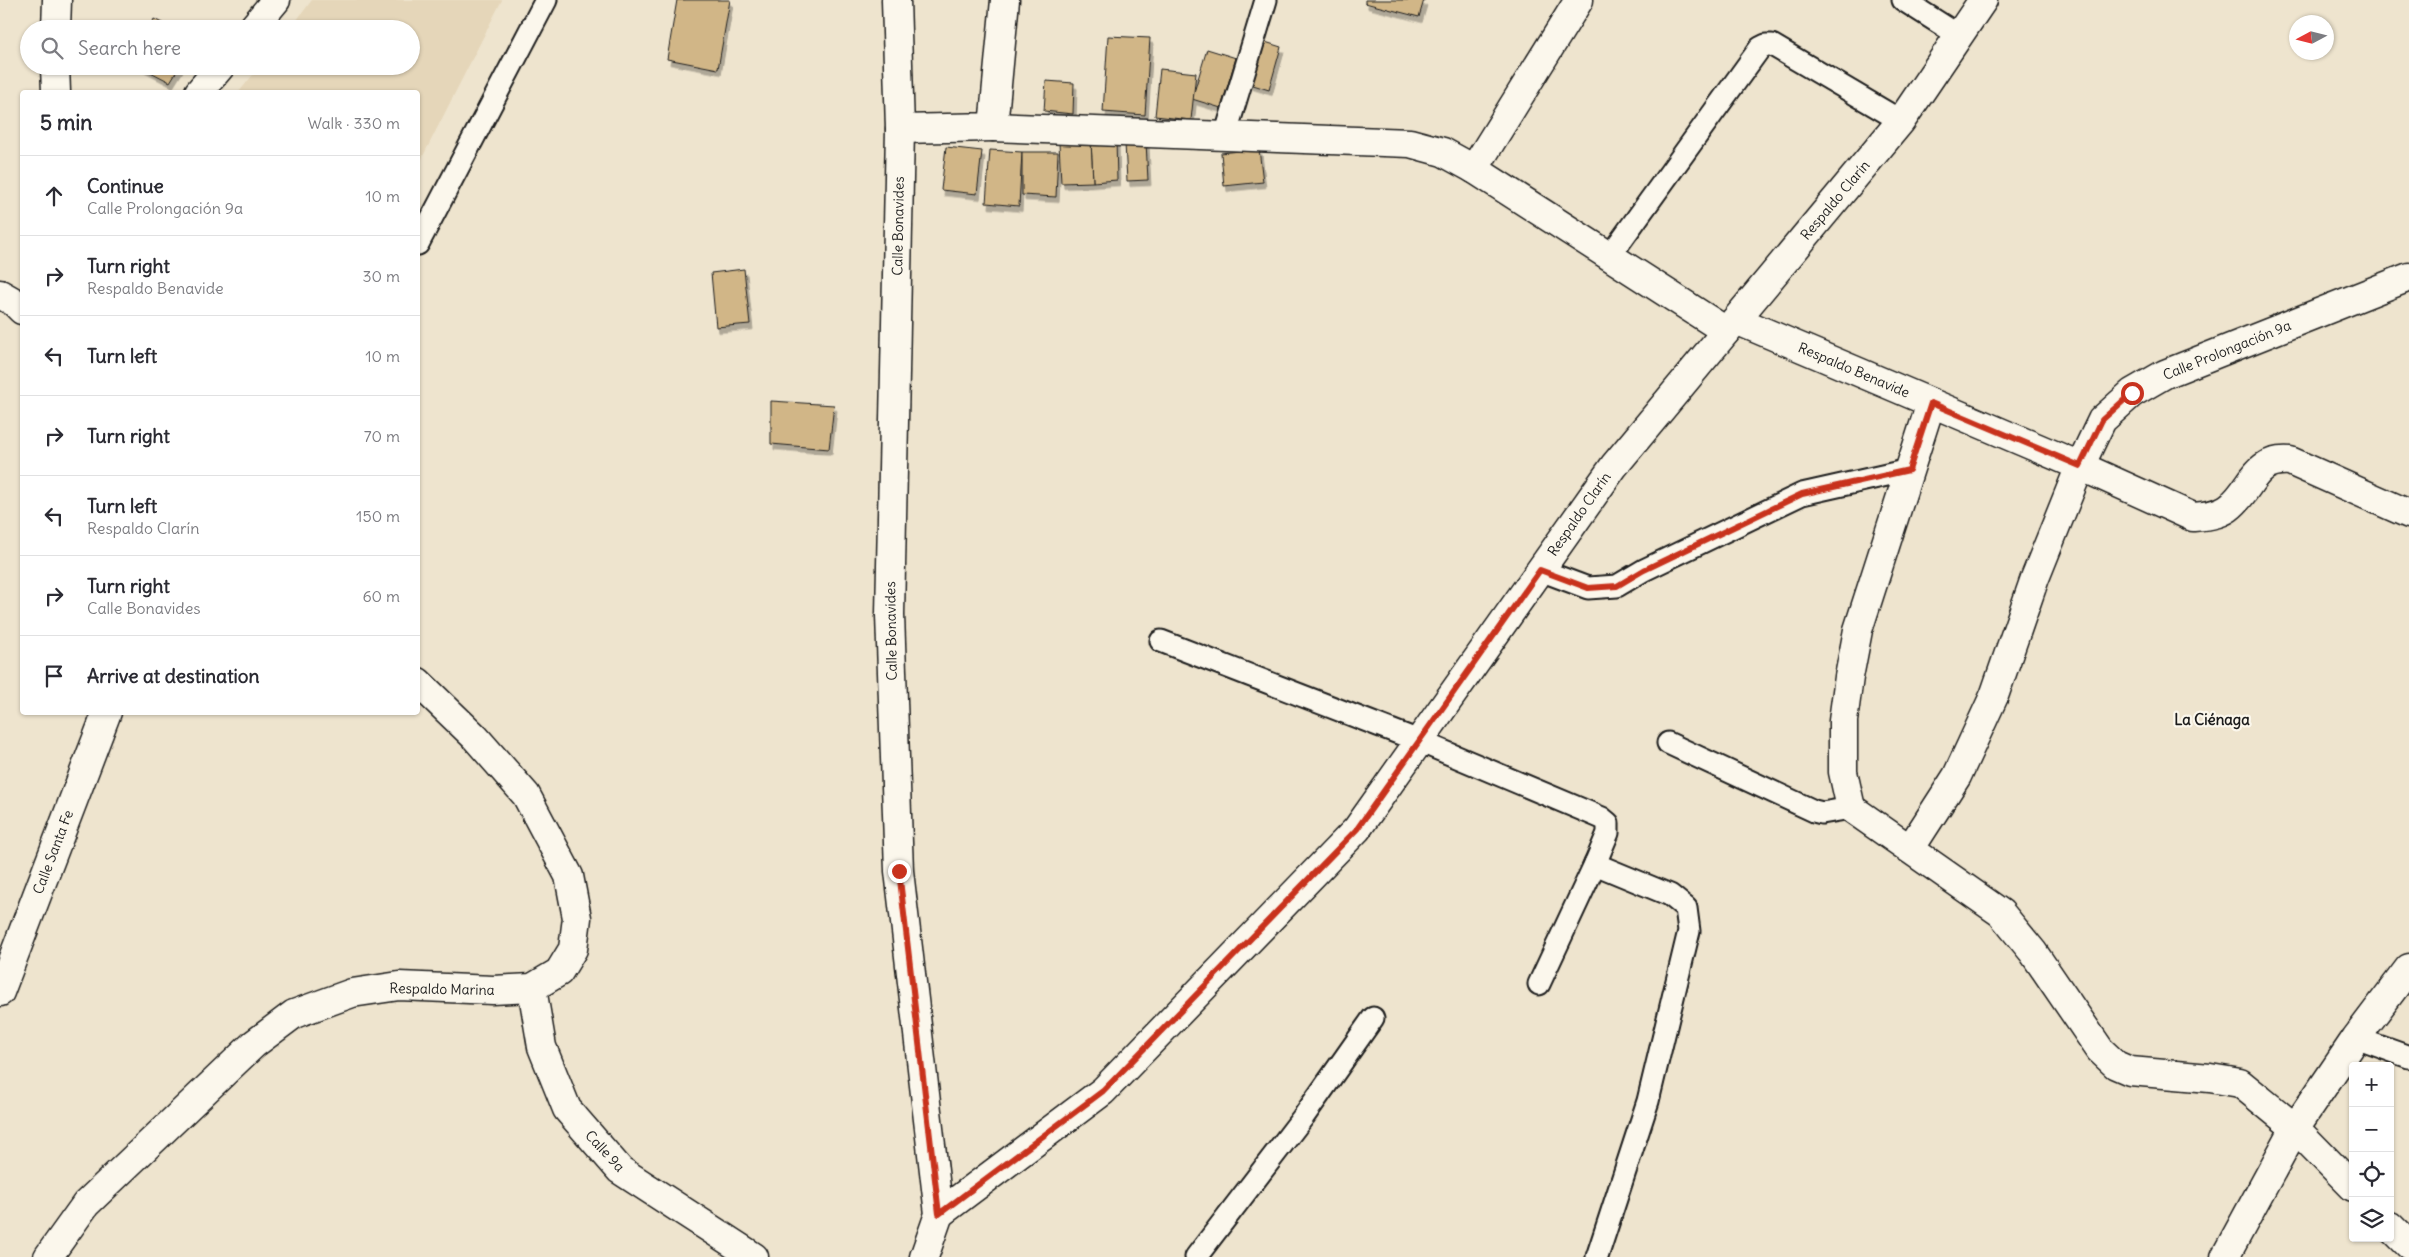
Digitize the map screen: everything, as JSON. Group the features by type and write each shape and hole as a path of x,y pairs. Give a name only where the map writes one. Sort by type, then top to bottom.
{"street":[{"path":"56,0 56,20"},
{"path":"259,20 276,0"},
{"name":"Calle Bonavides","path":"896,0 900,129 890,615 899,871 939,1214 924,1257"},
{"path":"993,127 1005,0"},
{"name":"Respaldo Clarín","path":"939,1214 1103,1091 1357,829 1614,466 1901,121 1983,0"},
{"path":"1474,169 1572,5"},
{"path":"55,75 56,90"},
{"path":"201,90 213,75"},
{"name":"Respaldo Benavide","path":"900,129 993,127 1410,143 1443,152 1474,169 1609,257 1731,326 1931,403 2194,516 2212,515 2228,508 2265,464 2277,460 2290,461 2409,514"},
{"name":"Calle Prolongación 9a","path":"1910,849 1957,776 1994,696 2035,578 2080,466 2102,420 2132,393 2165,374 2409,277"},
{"path":"1931,403 1858,630 1843,721 1843,772 1851,808 2001,913 2033,952 2100,1050 2116,1065 2130,1071 2210,1078 2240,1083 2295,1128 2349,1183"},
{"name":"Respaldo Marina","path":"48,1257 86,1204 254,1044 294,1014 352,993 399,986 492,990 532,988 559,972 573,949 576,918 569,876 526,795 475,737 420,684"},
{"name":"Calle Santa Fe","path":"0,992 106,715"},
{"path":"2225,1257 2295,1128 2356,1038 2409,968"},
{"name":"Calle 9a","path":"532,988 542,1047 567,1109 620,1170 754,1257"},
{"path":"2394,1230 2409,1245"}],"lane":[{"path":"420,240 546,0"},
{"path":"1225,136 1266,0"},
{"path":"1903,0 1958,35"},
{"path":"1609,257 1733,84 1760,48 1766,45 1772,45 1901,121"},
{"path":"1540,570 1588,588 1617,586 1644,570 1802,494 1909,470"},
{"path":"1160,641 1419,741 1602,818 1608,823 1608,833 1595,864 1539,984"},
{"path":"1668,743 1814,811 1822,813 1851,808"},
{"path":"1595,864 1670,895 1686,908 1689,932 1648,1101 1597,1257"},
{"path":"1196,1257 1304,1116 1374,1018"},
{"path":"2356,1038 2409,1057"}],"shaded area":[{"path":"312,0 502,0 420,162 420,90 241,90 253,75 420,75 420,20 297,20"}],"building":[{"path":"677,0 730,0 718,69 667,59"},
{"path":"1365,0 1424,0 1419,17 1365,3"},
{"path":"1108,36 1150,38 1145,115 1103,112"},
{"path":"1262,41 1281,47 1269,90 1250,84"},
{"path":"1207,49 1236,58 1221,108 1192,99"},
{"path":"1160,69 1196,73 1191,120 1155,116"},
{"path":"156,75 174,75 170,82"},
{"path":"1046,81 1074,83 1073,114 1044,111"},
{"path":"1116,140 1117,180 1093,182 1091,141"},
{"path":"1091,141 1093,182 1061,183 1059,143"},
{"path":"1146,142 1148,180 1127,181 1125,143"},
{"path":"946,147 982,151 977,194 941,190"},
{"path":"1259,149 1263,182 1224,186 1221,153"},
{"path":"990,150 1022,152 1019,206 986,203"},
{"path":"1022,152 1058,152 1056,197 1022,195"},
{"path":"744,269 750,324 716,327 711,273"},
{"path":"771,401 834,405 829,449 771,444"}],"district":[{"name":"La Ciénaga","path":"2212,720"}],"route":[{"path":"899,871 939,1214 1103,1091 1357,829 1540,570 1588,588 1617,586 1644,570 1802,494 1909,470 1931,403 2080,466 2102,420 2132,393"}]}
